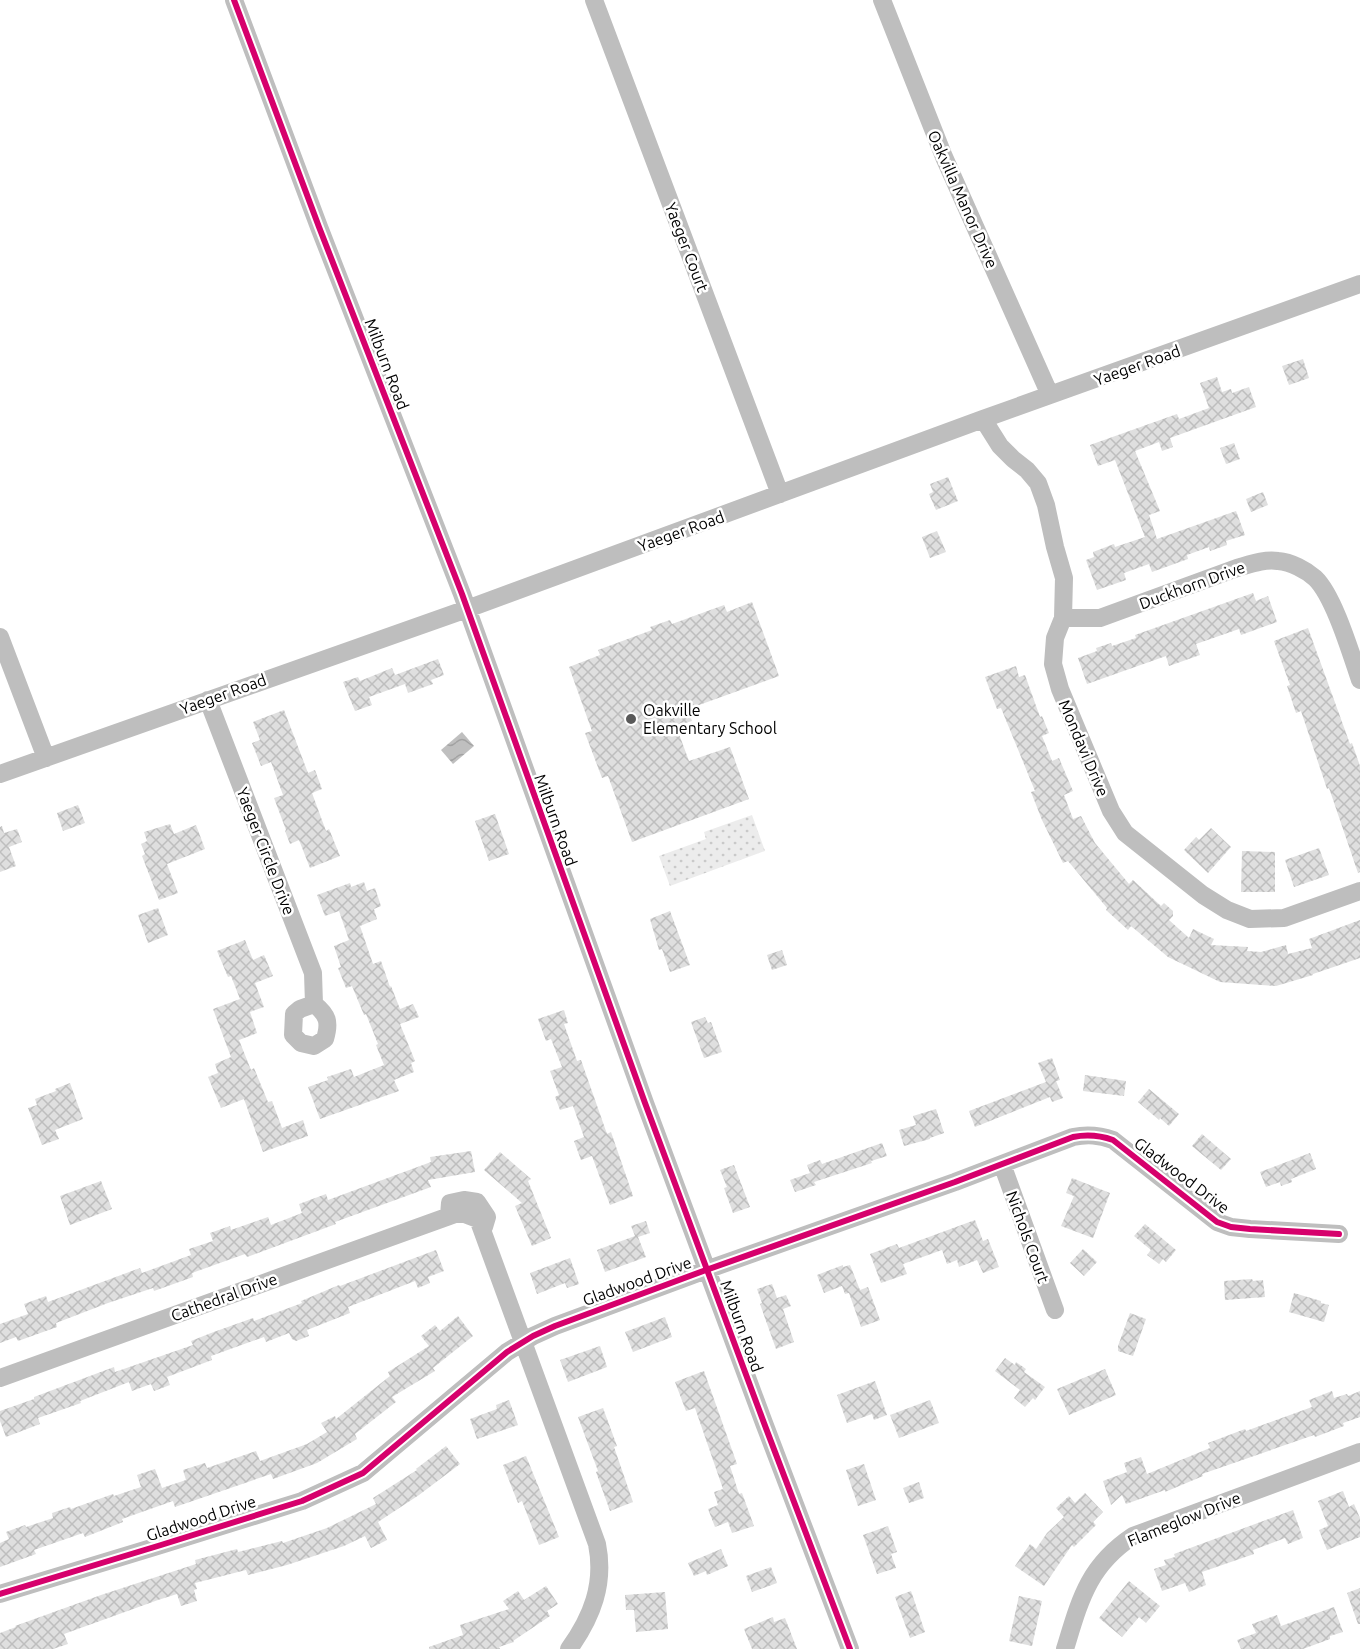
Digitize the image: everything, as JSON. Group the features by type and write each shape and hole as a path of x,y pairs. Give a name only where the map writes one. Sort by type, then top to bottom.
{"street":[{"name":"Milburn Road","path":"234,0 467,609 706,1270 850,1649"},
{"name":"Yaeger Court","path":"594,0 780,494"},
{"name":"Oakvilla Manor Drive","path":"882,0 944,157 1050,395"},
{"name":"Yaeger Road","path":"0,774 467,609 983,419 1360,284"},
{"name":"Mondavi Drive","path":"983,419 1000,446 1038,483 1046,506 1064,578 1063,618 1055,638 1053,664 1060,689 1110,811 1125,833 1203,895 1227,910 1250,919 1284,918 1360,891"},
{"name":"Duckhorn Drive","path":"1063,618 1100,618 1237,568 1258,562 1279,561 1303,569 1317,579 1338,620 1360,680"},
{"path":"0,637 46,758"},
{"name":"Yaeger Circle Drive","path":"208,700 313,973 314,1004"},
{"name":"Gladwood Drive","path":"0,1594 302,1501 363,1473 507,1352 555,1326 1073,1137 1100,1136 1113,1140 1217,1222 1231,1227 1250,1229 1339,1234"},
{"name":"Nichols Court","path":"1002,1164 1055,1310"},
{"name":"Cathedral Drive","path":"0,1378 448,1216 465,1214 478,1219 592,1528 600,1557 599,1581 593,1608 582,1631 569,1649"},
{"name":"Flameglow Drive","path":"1065,1649 1078,1606 1087,1586 1100,1566 1133,1536 1360,1452"}],"shaded area":[{"path":"752,815 765,851 670,886 659,856 706,839 704,832"}],"water":[{"path":"462,732 474,746 453,764 441,750"}],"building":[{"path":"1303,359 1309,378 1289,385 1282,366"},
{"path":"1217,377 1222,392 1231,389 1232,393 1249,387 1256,407 1170,438 1173,447 1162,451 1159,442 1135,451 1160,511 1149,515 1157,539 1236,511 1245,535 1226,541 1227,545 1210,551 1209,547 1187,555 1188,559 1152,572 1149,564 1124,573 1126,580 1097,590 1086,560 1094,557 1093,552 1114,544 1115,547 1145,537 1115,460 1098,466 1090,445 1177,414 1179,419 1209,408 1200,383"},
{"path":"1234,443 1240,459 1226,464 1220,448"},
{"path":"948,477 958,501 936,510 929,494 933,492 930,484"},
{"path":"1263,492 1268,505 1251,512 1246,499"},
{"path":"937,531 946,552 930,558 922,537"},
{"path":"1253,593 1256,601 1268,596 1277,622 1241,635 1239,629 1196,644 1200,655 1169,666 1166,656 1087,684 1078,658 1097,651 1096,648 1111,643 1112,646 1136,638 1135,635"},
{"name":"Oakville Elementary School","path":"752,602 779,676 688,709 692,721 676,726 689,761 730,747 749,799 632,842 608,776 602,778 585,733 592,731 569,667 600,655 598,650 652,630 650,627 670,620 672,624 724,605 727,612"},
{"path":"1308,628 1360,766 1360,872 1358,873 1301,711 1296,713 1287,686 1290,685 1274,641"},
{"path":"438,659 444,675 431,680 433,684 408,693 405,684 369,697 372,705 355,711 343,682 358,677 360,681 392,668 395,675"},
{"path":"1016,666 1019,677 1025,675 1040,717 1042,716 1049,733 1042,736 1052,761 1059,758 1073,791 1064,795 1073,819 1081,816 1095,843 1129,884 1133,880 1161,906 1164,903 1173,911 1173,916 1169,920 1189,938 1193,929 1214,939 1211,945 1248,947 1247,951 1261,952 1286,945 1288,954 1312,948 1309,939 1360,920 1360,958 1276,986 1220,982 1168,957 1131,926 1128,930 1106,910 1107,908 1068,861 1063,863 1042,820 1031,792 1035,791 1001,708 997,709 985,677"},
{"path":"284,710 308,773 315,770 322,789 312,793 326,831 329,829 340,856 310,868 299,840 290,844 285,831 274,798 283,795 271,762 261,766 252,743 260,740 253,722"},
{"path":"78,805 85,823 63,831 57,813"},
{"path":"495,814 509,854 489,861 475,821"},
{"path":"170,824 174,834 196,825 205,849 167,864 178,893 159,900 142,856 145,854 141,844 147,841 144,832"},
{"path":"2,826 4,833 17,829 22,842 9,847 16,866 0,872 0,827"},
{"path":"1211,828 1231,847 1208,873 1184,850 1196,837 1199,840"},
{"path":"1319,848 1329,875 1294,887 1285,860"},
{"path":"1242,851 1275,852 1275,892 1241,892"},
{"path":"364,882 367,891 375,888 381,906 374,909 377,919 360,926 373,964 381,961 400,1009 413,1004 419,1017 400,1024 415,1061 411,1063 414,1072 394,1080 399,1091 320,1119 308,1087 328,1080 327,1077 351,1069 354,1077 384,1065 366,1014 364,1015 352,986 346,988 338,968 341,967 334,946 349,940 339,911 325,916 317,895 350,883 351,887"},
{"path":"158,908 168,935 148,943 138,915"},
{"path":"670,911 690,965 670,972 662,949 659,950 650,919"},
{"path":"245,940 253,960 264,955 273,976 255,983 264,1007 250,1012 257,1033 239,1040 251,1070 254,1068 268,1102 272,1101 282,1128 303,1120 308,1136 263,1152 244,1099 221,1108 208,1077 218,1073 215,1064 231,1057 213,1009 240,999 231,976 228,977 217,951"},
{"path":"782,950 787,965 772,970 767,955"},
{"path":"564,1010 568,1023 564,1024 577,1061 581,1060 607,1134 611,1132 633,1196 610,1205 592,1156 581,1160 574,1141 584,1137 573,1106 560,1110 555,1097 559,1095 550,1071 562,1067 551,1039 546,1041 538,1019"},
{"path":"705,1017 708,1023 711,1022 722,1052 704,1058 691,1022"},
{"path":"1052,1058 1060,1080 1056,1081 1063,1098 1052,1102 1050,1097 975,1127 969,1111 1046,1082 1038,1063"},
{"path":"1085,1075 1126,1081 1124,1096 1083,1091"},
{"path":"70,1083 83,1119 55,1130 59,1139 42,1145 28,1108 37,1105 35,1099"},
{"path":"1149,1089 1179,1114 1169,1126 1138,1102"},
{"path":"936,1109 944,1133 904,1146 899,1130 916,1125 913,1116"},
{"path":"1202,1134 1231,1159 1221,1170 1192,1146"},
{"path":"882,1143 887,1156 814,1182 816,1185 795,1192 790,1180 810,1173 807,1165 820,1160 822,1164"},
{"path":"471,1151 475,1172 428,1180 431,1187 335,1222 336,1224 247,1257 245,1254 192,1273 193,1277 154,1291 153,1288 108,1303 56,1323 57,1327 18,1341 16,1337 0,1343 0,1324 28,1314 24,1304 46,1296 48,1302 140,1268 142,1273 191,1255 189,1249 213,1241 210,1233 230,1226 231,1230 268,1217 271,1225 302,1213 299,1204 326,1194 328,1200 431,1162 430,1157"},
{"path":"500,1152 531,1179 528,1181 551,1238 532,1246 515,1206 522,1203 484,1170"},
{"path":"1310,1153 1316,1169 1291,1179 1292,1182 1281,1186 1280,1182 1266,1187 1260,1172"},
{"path":"734,1165 750,1207 733,1213 720,1170"},
{"path":"1072,1178 1110,1193 1093,1238 1061,1226 1074,1196 1066,1193"},
{"path":"101,1181 112,1209 70,1225 60,1196"},
{"path":"975,1220 983,1241 988,1239 999,1267 983,1273 977,1260 959,1267 957,1260 947,1264 942,1250 903,1264 907,1274 881,1283 870,1254 897,1244 899,1248"},
{"path":"646,1221 650,1233 638,1237 646,1257 605,1272 597,1250 635,1236 631,1226"},
{"path":"1145,1224 1176,1250 1166,1262 1163,1259 1159,1264 1147,1255 1151,1250 1134,1236"},
{"path":"1083,1249 1097,1262 1084,1276 1070,1263"},
{"path":"436,1250 444,1271 428,1277 430,1283 418,1288 415,1281 348,1307 350,1313 307,1330 309,1336 296,1341 289,1333 266,1342 264,1337 211,1356 212,1360 167,1377 170,1385 154,1391 151,1384 132,1391 129,1382 80,1401 81,1403 38,1418 40,1424 6,1437 0,1421 0,1411 114,1367 115,1372 193,1345 191,1341 211,1333 253,1318 254,1321 302,1303 301,1301 339,1285"},
{"path":"570,1258 579,1284 567,1288 565,1283 537,1294 530,1273"},
{"path":"843,1265 843,1267 850,1265 860,1290 868,1287 880,1320 861,1327 849,1293 845,1294 842,1286 824,1293 817,1275"},
{"path":"1252,1279 1253,1281 1263,1280 1265,1297 1225,1300 1224,1281"},
{"path":"772,1284 777,1298 786,1295 791,1306 783,1309 794,1342 776,1349 757,1289"},
{"path":"1294,1293 1329,1305 1324,1322 1289,1312"},
{"path":"1130,1313 1146,1319 1133,1356 1118,1351"},
{"path":"458,1316 473,1336 433,1368 435,1371 392,1397 396,1402 355,1434 357,1439 317,1463 273,1479 271,1474 175,1507 173,1501 122,1519 123,1522 85,1537 83,1533 34,1550 36,1554 0,1567 0,1543 9,1539 6,1532 53,1518 52,1513 70,1507 71,1509 141,1487 137,1475 155,1469 162,1488 186,1480 183,1470 205,1463 207,1468 256,1451 260,1461 307,1444 327,1432 321,1423 335,1416 336,1419 390,1376 388,1372 429,1346 421,1336 435,1325 440,1331"},
{"path":"665,1317 672,1337 633,1352 625,1332"},
{"path":"600,1346 607,1367 568,1382 560,1360"},
{"path":"1005,1358 1026,1369 1024,1372 1045,1387 1035,1400 1033,1398 1025,1407 1014,1398 1020,1390 995,1371"},
{"path":"1105,1369 1116,1395 1069,1415 1057,1389"},
{"path":"704,1371 737,1464 730,1466 739,1494 742,1493 754,1526 732,1533 728,1522 715,1527 708,1509 718,1505 714,1492 723,1489 695,1408 686,1411 675,1382"},
{"path":"875,1381 887,1415 874,1420 872,1414 847,1423 837,1395"},
{"path":"1332,1391 1334,1398 1360,1391 1360,1417 1315,1437 1314,1435 1202,1474 1203,1476 1165,1492 1165,1490 1126,1504 1122,1495 1111,1505 1103,1481 1127,1472 1124,1463 1141,1457 1147,1474 1210,1448 1208,1443 1312,1407 1309,1400"},
{"path":"509,1400 518,1425 477,1439 470,1419 497,1409 496,1405"},
{"path":"930,1400 939,1423 899,1438 890,1415"},
{"path":"603,1408 633,1502 610,1511 578,1417"},
{"path":"446,1446 460,1464 378,1522 387,1540 371,1548 365,1536 344,1546 287,1565 248,1575 246,1570 195,1583 197,1601 181,1606 177,1594 158,1600 64,1634 68,1644 53,1649 0,1649 0,1633 15,1626 196,1564 195,1560 237,1549 238,1552 282,1541 283,1543 327,1528 376,1504 373,1498 417,1470"},
{"path":"526,1456 559,1537 539,1545 522,1501 518,1503 503,1465"},
{"path":"864,1464 876,1500 858,1506 846,1470"},
{"path":"919,1482 924,1498 909,1503 903,1488"},
{"path":"1343,1491 1349,1507 1354,1504 1360,1518 1360,1537 1327,1550 1319,1530 1328,1526 1318,1501"},
{"path":"1085,1493 1103,1512 1093,1522 1096,1525 1074,1547 1072,1545 1044,1586 1015,1566 1030,1544 1036,1549 1047,1533 1064,1517 1056,1508 1069,1496 1075,1503"},
{"path":"1293,1510 1303,1538 1288,1544 1285,1538 1253,1550 1254,1554 1202,1572 1206,1585 1189,1592 1185,1583 1162,1591 1154,1569 1166,1565 1164,1560 1175,1557 1174,1554"},
{"path":"888,1526 897,1552 891,1554 896,1568 877,1574 863,1535"},
{"path":"721,1549 728,1566 707,1575 706,1571 694,1576 688,1563"},
{"path":"771,1567 777,1583 752,1592 746,1576"},
{"path":"1129,1581 1160,1606 1146,1623 1139,1617 1122,1637 1099,1618"},
{"path":"546,1586 558,1604 547,1611 550,1616 514,1642 499,1647 500,1649 429,1649 429,1647 463,1635 460,1625 509,1609 503,1601 518,1591 524,1600"},
{"path":"1360,1588 1360,1624 1358,1624 1347,1593"},
{"path":"911,1591 925,1632 910,1638 895,1597"},
{"path":"665,1592 668,1629 636,1632 634,1610 626,1610 625,1595"},
{"path":"1019,1596 1042,1601 1032,1646 1009,1641"},
{"path":"1334,1607 1343,1632 1303,1649 1241,1649 1237,1640 1256,1633 1252,1624 1277,1615 1281,1626"},
{"path":"773,1617 774,1622 785,1618 797,1649 752,1649 744,1629"}],"cycle path":[{"path":"234,0 319,227 462,594 645,1103 850,1649"},
{"path":"0,1594 302,1501 363,1473 507,1352 533,1336 706,1270 955,1182 1073,1137 1093,1136 1113,1140 1217,1222 1231,1227 1250,1229 1339,1234"}],"place":[{"name":"Oakville Elementary School","path":"631,719"}]}
